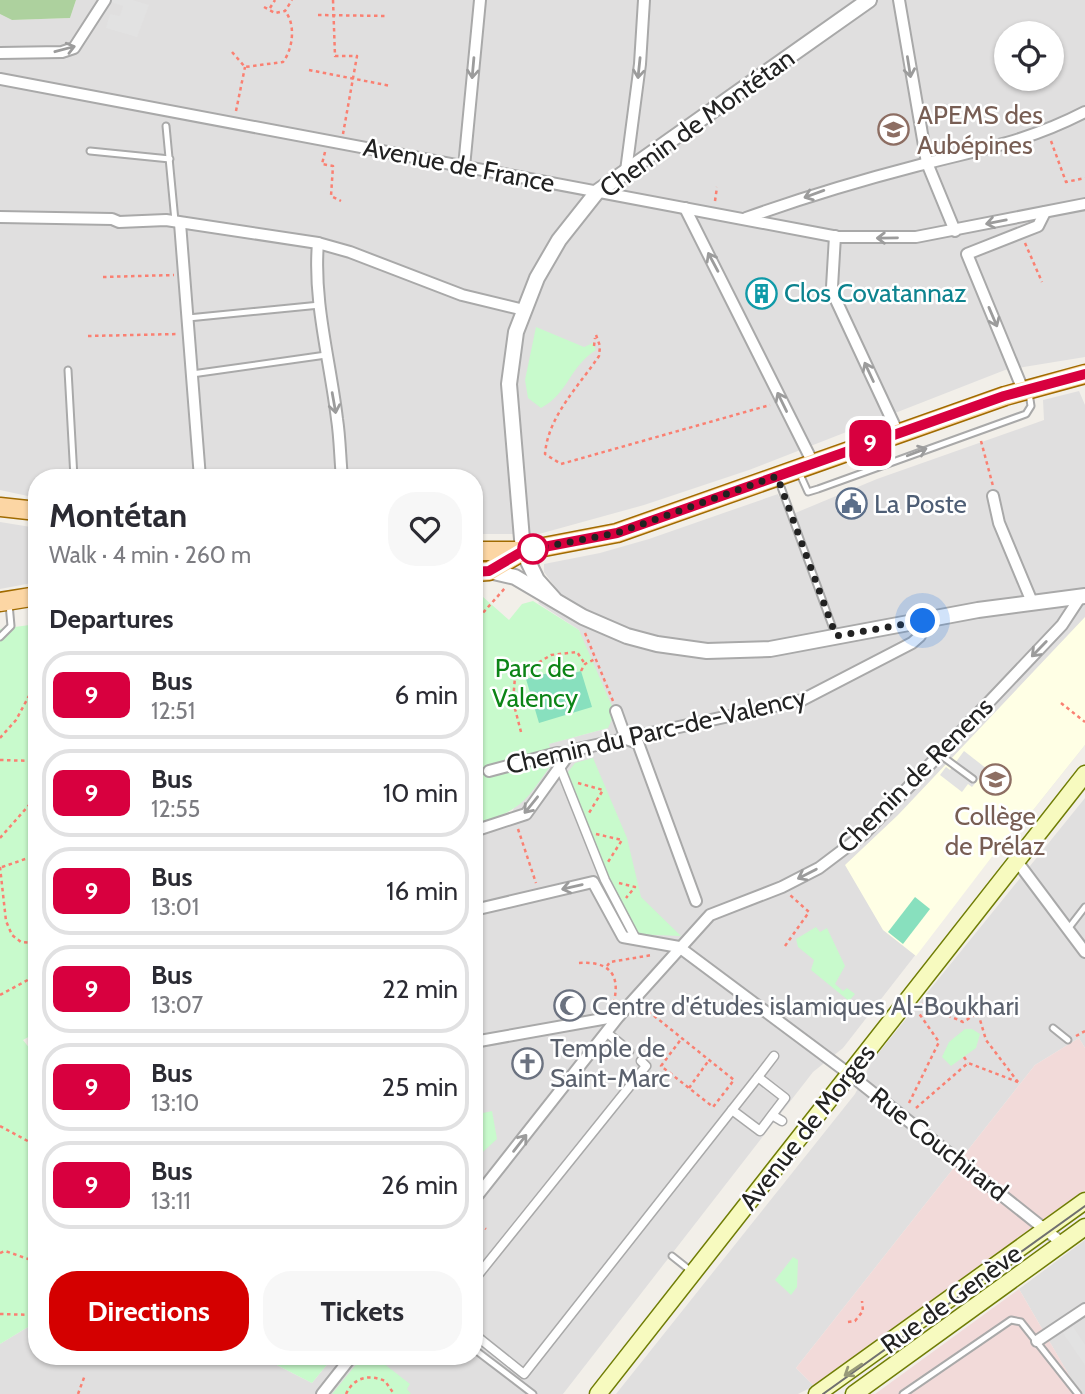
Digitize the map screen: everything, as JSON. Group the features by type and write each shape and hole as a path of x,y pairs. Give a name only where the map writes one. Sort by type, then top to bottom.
{"main road":[{"path":"483,551 523,551 617,533 1025,389 1085,374"},
{"path":"0,507 28,510"},
{"path":"483,571 523,551"},
{"path":"4,601 28,597"},
{"name":"Avenue de Morges","path":"598,1394 1085,774"},
{"name":"Rue de Genève","path":"817,1394 1085,1201"},
{"name":"Rue de Genève","path":"854,1394 1085,1227"}],"street":[{"path":"0,53 61,52 74,48 104,0"},
{"path":"464,167 481,0"},
{"path":"626,171 640,64 644,0"},
{"name":"Chemin de Montétan","path":"523,551 509,384 516,332 549,257 597,192 869,0"},
{"path":"899,0 927,163 955,231"},
{"name":"Avenue de France","path":"0,79 835,236 885,239 955,231 1085,204"},
{"path":"743,219 830,188 998,148 1047,131 1085,112"},
{"path":"685,208 805,466"},
{"path":"1025,389 967,254 1038,226 1045,212"},
{"path":"0,217 158,223 166,220 318,243 462,295 524,310"},
{"path":"178,223 200,469"},
{"path":"835,236 832,287 835,298 898,433"},
{"path":"318,243 316,267 341,469"},
{"path":"993,496 999,523 1031,602"},
{"path":"523,551 537,580 554,599"},
{"path":"483,572 515,577 583,617 627,636 685,649 737,652 1031,602 1083,596"},
{"name":"Chemin de Renens","path":"483,1187 619,1016 710,915 782,887 819,868 864,834 1062,625 1083,596"},
{"name":"Chemin du Parc-de-Valency","path":"489,771 557,753 569,754 578,748 626,739 677,724 809,697 912,643 920,636 923,621"},
{"path":"616,711 626,739 638,743 696,901"},
{"path":"483,828 526,814 569,754"},
{"path":"559,767 602,872 636,939"},
{"path":"1016,860 1085,953"},
{"path":"483,908 593,882 623,937 679,947"},
{"name":"Rue Couchirard","path":"679,947 848,1073 1062,1243"},
{"path":"483,1040 619,1016"},
{"path":"606,1032 629,1051"},
{"path":"483,1341 524,1374 774,1056"},
{"path":"483,1269 646,1066 641,1061"},
{"path":"732,1110 760,1131 785,1098 758,1077"},
{"path":"772,1115 782,1121"},
{"path":"1037,1341 1085,1309"},
{"path":"321,1394 345,1365"}],"lane":[{"path":"166,126 178,223"},
{"path":"90,151 170,159"},
{"path":"188,317 320,305"},
{"path":"192,374 326,355"},
{"path":"68,370 74,469"},
{"path":"805,466 807,492 1026,414 1031,406 1025,389"},
{"path":"777,476 836,636"},
{"path":"0,637 11,626 4,601"},
{"path":"939,754 973,779"},
{"path":"1068,929 1085,907"},
{"path":"1053,1028 1070,1039"},
{"path":"672,1256 693,1273"},
{"path":"903,1394 1011,1320 1021,1322 1078,1394"},
{"path":"483,1356 533,1394"}],"path":[{"path":"270,8 275,0"},
{"path":"264,7 275,13 285,11 292,0"},
{"path":"333,0 335,56 357,57 343,134"},
{"path":"245,66 283,62 291,52 290,18 285,11"},
{"path":"318,15 387,16"},
{"path":"232,52 245,66"},
{"path":"236,113 245,66"},
{"path":"309,70 391,86"},
{"path":"1047,131 1066,182 1085,178"},
{"path":"325,150 322,164 333,166 331,196 341,201"},
{"path":"714,206 717,187"},
{"path":"1021,232 1042,282"},
{"path":"103,277 184,275"},
{"path":"88,336 189,334"},
{"path":"594,346 596,335 600,346 599,356 563,405 546,441 545,454 552,462 561,464 774,404"},
{"path":"981,441 992,482"},
{"path":"483,613 510,583"},
{"path":"584,628 616,711"},
{"path":"521,732 512,687 515,677 551,654 577,652 585,664"},
{"path":"581,671 585,664 595,659"},
{"path":"528,668 531,678"},
{"path":"0,738 16,720 28,698"},
{"path":"1061,703 1085,722"},
{"path":"0,760 28,761"},
{"path":"564,779 603,790 584,827 622,840 602,872"},
{"path":"0,838 28,806"},
{"path":"514,818 540,894"},
{"path":"28,858 1,867 8,927 21,942 28,942"},
{"path":"785,946 809,912 790,895"},
{"path":"607,966 610,962 659,955"},
{"path":"579,963 595,962 607,966 616,978 614,1001"},
{"path":"0,995 28,980"},
{"path":"921,1003 963,1023 978,1013 986,1040 1018,1082 968,1063 964,1057"},
{"path":"640,1005 682,1038 734,1080 713,1107 661,1066 682,1038"},
{"path":"909,1103 939,1042 916,1010"},
{"path":"1070,1039 1085,1031"},
{"path":"689,1087 709,1060"},
{"path":"916,1108 968,1063"},
{"path":"0,1126 28,1141"},
{"path":"0,1253 5,1251 28,1259"},
{"path":"848,1322 855,1321 863,1311 862,1301"},
{"path":"0,1314 28,1315"},
{"path":"78,1394 85,1375"},
{"path":"346,1394 356,1380 366,1377 385,1381 394,1394"}],"shaded area":[{"path":"76,0 1085,0 1085,357 1005,370 749,470 644,505 539,534 483,534 483,469 28,469 28,496 0,490 0,14 12,20 70,18"},
{"path":"132,0 149,5 137,37 106,28 110,14 120,16 123,6 111,2"},
{"path":"1079,391 1085,405 1085,745 1018,829 1004,841 843,1048 813,1072 563,1394 0,1394 0,1344 28,1327 28,1365 277,1365 312,1383 327,1365 483,1365 483,822 512,812 548,744 608,728 579,630 538,603 555,587 544,572 544,564 600,553 649,539 778,494 788,516 877,479 1044,420 1043,400"},
{"path":"0,522 28,527 28,584 0,589"},
{"name":"Collège de Prélaz","path":"1085,617 1085,745 1018,829 1004,841 916,956 883,930 845,865 898,815"},
{"path":"964,751 987,769 972,787 968,784 962,792 940,775 946,767 950,770"},
{"path":"1085,798 1085,1048 1079,1038 1035,1065 796,1368 814,1386 798,1394 616,1394 855,1094 872,1061"},
{"path":"1079,1038 1085,1048 1085,1190 1023,1238 814,1386 796,1368 1035,1065"},
{"path":"1085,1240 1085,1394 1080,1394 1019,1289"},
{"path":"1019,1289 1080,1394 875,1394"},
{"path":"1073,1327 1085,1345 1085,1365 1063,1333"}],"green space":[{"path":"0,0 76,0 70,18 12,20 0,14"},
{"path":"536,327 584,347 593,343 596,350 580,364 558,395 541,408 528,398 525,380"},
{"name":"Parc de Valency","path":"483,597 509,620 522,604 533,601 579,630 615,713 608,728 549,744 554,761 529,796 504,814 483,822"},
{"path":"28,625 28,1037 23,1040 28,1046 28,1327 0,1344 0,629"},
{"path":"556,671 558,678 581,671 592,707 539,723 526,679"},
{"path":"593,758 627,838 641,897 681,936 630,934 613,904 561,781 575,763"},
{"path":"915,897 930,909 903,944 888,932"},
{"path":"816,927 820,932 827,928 845,966 835,984 843,991 847,988 855,994 849,1001 811,970 814,960 798,947 796,939"},
{"path":"965,1029 972,1029 980,1034 976,1048 951,1066 942,1057 949,1042"},
{"path":"492,1111 497,1139 483,1152 483,1113"},
{"path":"793,1257 798,1260 797,1287 791,1295 775,1280"},
{"path":"277,1365 327,1365 312,1383"},
{"path":"356,1365 386,1365 410,1384 407,1389 411,1394 332,1394"}],"tram line":[{"path":"823,1394 1085,1206"}],"bus line":[{"name":"9","path":"483,571 489,571 523,551 617,533 1004,396 1085,374"}],"place":[{"name":"APEMS des Aubépines","path":"894,130"},
{"name":"Clos Covatannaz","path":"761,293"},
{"name":"La Poste","path":"851,504"},
{"name":"Collège de Prélaz","path":"995,780"},
{"name":"Centre d'études islamiques Al-Boukhari","path":"569,1006"},
{"name":"Temple de Saint-Marc","path":"527,1063"}],"route":[{"path":"533,549 617,533 777,476 836,636 923,621"}]}
